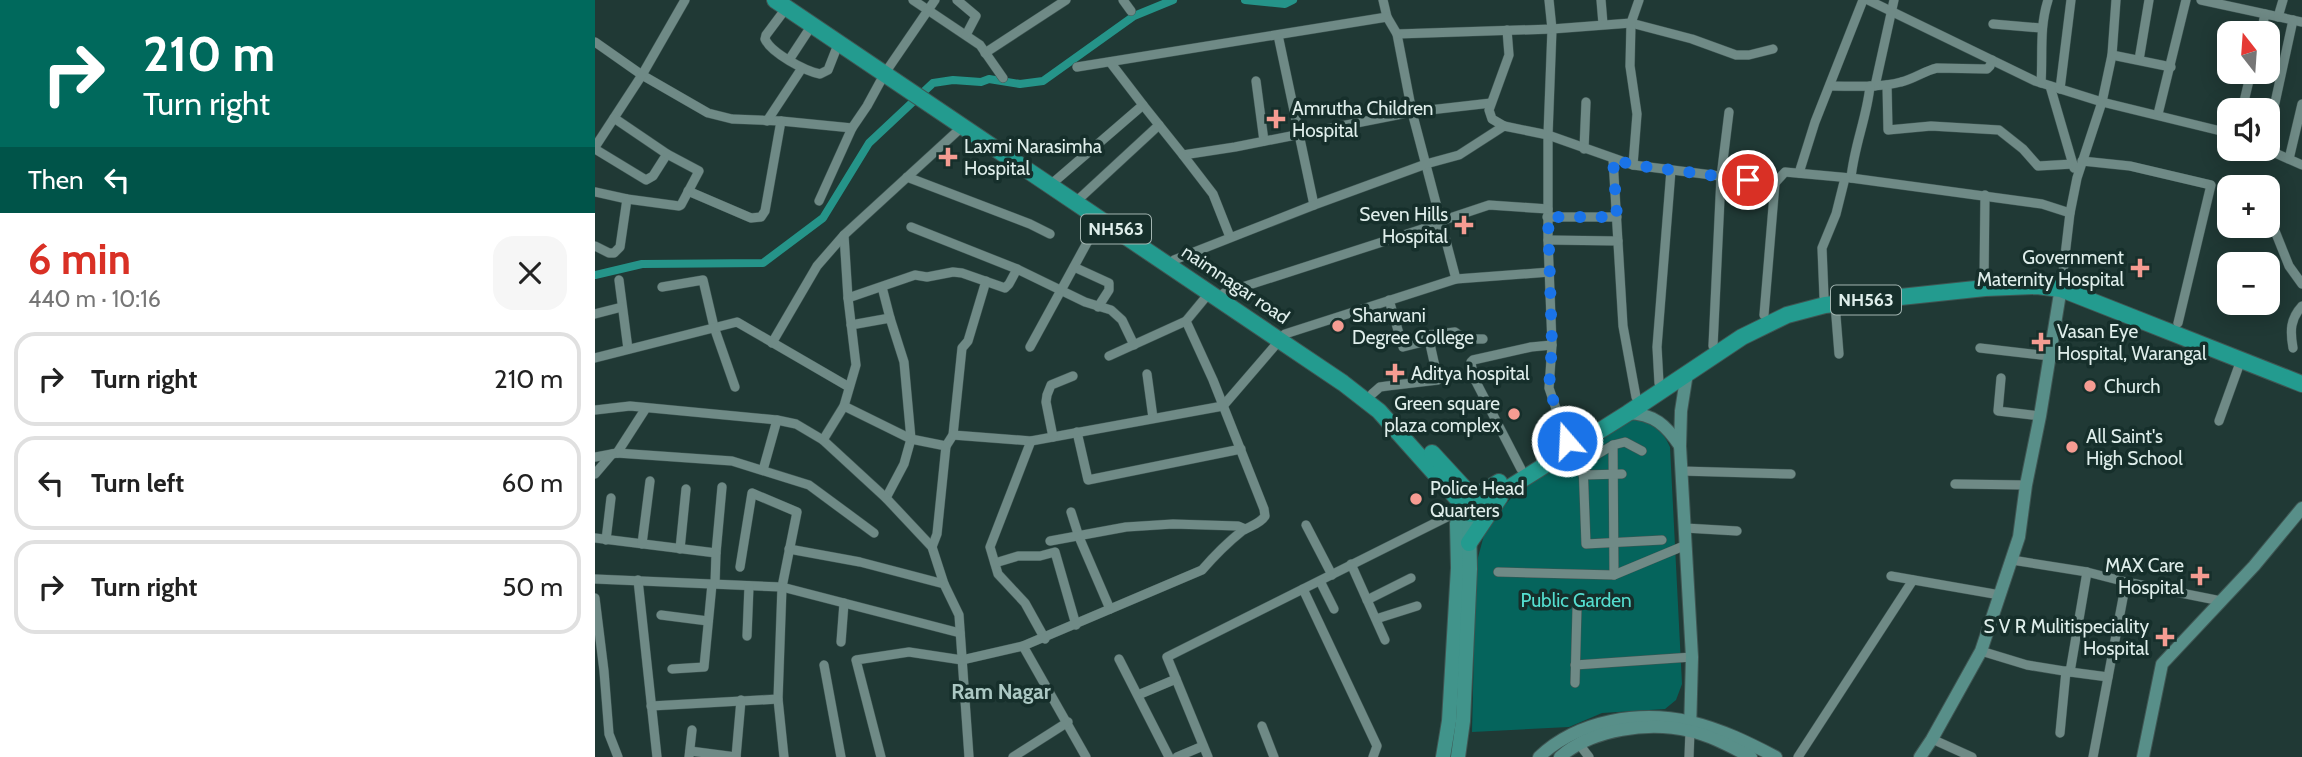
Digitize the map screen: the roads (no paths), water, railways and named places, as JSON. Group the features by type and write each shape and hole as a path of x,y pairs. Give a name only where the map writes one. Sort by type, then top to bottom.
{"highway":[{"name":"NH563","path":"784,2 812,25 887,71"},
{"name":"NH563","path":"784,2 956,119 1174,260 1217,292"},
{"name":"naimnagar road","path":"956,119 1100,219 1283,336 1379,411 1469,506"},
{"name":"NH563","path":"1283,336 1372,394 1452,474 1469,506 1628,413 1768,323 1829,300 2012,278 2062,285 2178,323 2244,354 2302,376"},
{"name":"NH563","path":"1499,488 1521,469 1713,346 1764,315 1803,300 2062,285 2302,384"},
{"path":"1452,474 1499,488 1469,543"}],"main road":[{"path":"1458,757 1463,721 1470,569 1469,506"},
{"path":"1443,757 1449,721 1458,568 1457,524 1469,506"}],"street":[{"path":"667,153 653,176 646,180 595,148 642,75 685,0"},
{"path":"913,0 932,4 980,45 1003,78"},
{"path":"957,0 976,16 966,35"},
{"path":"985,53 1066,0"},
{"path":"1123,0 1131,11"},
{"path":"1383,0 1387,17 1397,34 1412,112 1456,279"},
{"path":"1549,0 1552,29 1548,135 1552,345 1549,388 1567,441"},
{"path":"1601,0 1603,24"},
{"path":"1633,165 1637,114 1630,66 1631,23 1639,0"},
{"path":"1799,173 1815,122 1866,0 2050,86 2102,102 2217,130"},
{"path":"1839,354 1822,248 1848,178 1894,0"},
{"path":"1920,757 1981,651 2019,537 2040,416 2077,177 2077,163 2042,59 2041,28 2048,0"},
{"path":"2050,86 2071,0"},
{"path":"2077,163 2102,102 2112,55 2116,0"},
{"path":"2139,60 2149,0"},
{"path":"2158,114 2186,0"},
{"path":"2201,0 2224,2 2297,21 2277,98"},
{"path":"2278,17 2283,0"},
{"path":"784,2 765,39 768,46 816,74 826,72 839,42"},
{"path":"819,201 852,128 932,4"},
{"path":"2264,21 2265,14"},
{"path":"1077,67 1387,17"},
{"path":"1397,34 1552,29 1631,23 1692,39 1736,55 1773,49"},
{"path":"1993,24 2041,28"},
{"path":"789,60 812,25"},
{"path":"1507,30 1509,55 1489,110 1490,117 1504,126 1548,135 1633,165 1775,183"},
{"path":"1278,35 1314,205"},
{"path":"595,42 642,75 708,113 732,119 852,128"},
{"path":"2112,55 2171,67"},
{"path":"1830,86 1887,85 1915,78 1929,70 1987,69 1992,60"},
{"path":"1110,62 1216,200 1230,237"},
{"path":"767,121 802,68"},
{"path":"1256,81 1264,141"},
{"path":"1887,85 1888,130 1931,126 1999,130 2023,149 2038,166 2077,163 2130,166 2211,185 2178,323"},
{"path":"1584,149 1586,102"},
{"path":"1183,155 1235,148 1412,112 1491,103"},
{"path":"2289,159 2302,104"},
{"path":"1055,181 1143,105"},
{"path":"1713,346 1721,177 1729,112"},
{"path":"595,192 679,206 699,171 614,118"},
{"path":"772,343 817,266 844,235 907,177 956,119"},
{"path":"688,191 751,218 761,217 765,211 781,121"},
{"path":"1080,198 1159,125"},
{"path":"1174,260 1314,205 1426,164 1459,155 1504,126"},
{"path":"2280,155 2302,165"},
{"path":"1613,159 1623,326 1636,397"},
{"path":"1659,383 1657,348 1671,170"},
{"path":"1764,315 1775,183 1784,172 1985,195 2042,204 2070,213"},
{"path":"907,177 1050,234"},
{"path":"1984,280 1985,195"},
{"path":"595,246 609,253 614,253 620,247 627,199"},
{"path":"1109,356 1186,321 1217,292 1489,205 1548,213 1617,217"},
{"path":"1030,347 1100,219"},
{"path":"911,227 1017,269 1061,292 1116,314 1134,345"},
{"path":"823,440 844,406 856,365 844,235"},
{"path":"2278,238 2289,266 2302,284"},
{"path":"1548,240 1618,241"},
{"path":"1074,267 1109,284 1109,290 1098,307"},
{"path":"848,298 915,275 927,277 953,272 962,272 1005,288 1017,269"},
{"path":"953,435 1031,440 1223,406 1283,336 1456,279 1550,272"},
{"path":"619,280 628,349"},
{"path":"662,287 703,280 714,327 735,387"},
{"path":"932,547 937,534 946,446 953,435 962,348 968,341 986,281"},
{"path":"882,286 904,362 911,439 904,464 886,498"},
{"path":"1389,300 1403,347 1423,342 1428,335 1455,331 1464,339 1483,339"},
{"path":"2293,348 2290,330 2295,314 2302,306"},
{"path":"595,314 622,307"},
{"path":"851,325 890,318"},
{"path":"881,757 856,660 909,652 962,660 1045,639 1202,570 1222,547 1245,529 1263,520 1265,516 1241,449 1186,321"},
{"path":"595,358 737,322 849,387"},
{"path":"1372,394 1380,387 1439,380 1428,335"},
{"path":"1521,469 1473,376 1471,362 1531,346 1552,345"},
{"path":"1980,348 2050,356"},
{"path":"2218,421 2241,360"},
{"path":"1687,373 1681,411 1680,446 1692,657 1689,757"},
{"path":"1147,374 1153,418"},
{"path":"1053,436 1047,395 1051,385 1073,376"},
{"path":"2001,378 1999,411 2040,416"},
{"path":"595,410 620,406 796,424 823,440 886,498 932,547 944,584 959,615 969,757"},
{"path":"844,406 911,439 946,446"},
{"path":"595,474 615,453 646,408"},
{"path":"1628,413 1653,417 1669,429 1680,446"},
{"path":"763,470 777,420"},
{"path":"1077,432 1088,480 1241,449"},
{"path":"1031,440 990,547 998,574 1025,603 1045,639"},
{"path":"1642,451 1625,442 1613,445 1583,463 1586,544 1662,540"},
{"path":"1613,445 1618,474 1613,543 1614,575"},
{"path":"595,457 615,453 723,459 809,485 874,533"},
{"path":"1681,471 1791,474"},
{"path":"1583,475 1618,474"},
{"path":"642,544 649,481"},
{"path":"1955,484 2026,485"},
{"path":"672,669 704,667 722,486"},
{"path":"680,549 686,488"},
{"path":"740,567 753,493 797,512 782,587 778,699 784,757"},
{"path":"606,540 611,498"},
{"path":"1208,757 1167,657 1469,506"},
{"path":"2143,757 2162,664 2254,566 2302,508"},
{"path":"1071,512 1110,609"},
{"path":"1050,541 1126,527 1173,524 1238,526 1245,529"},
{"path":"1307,526 1332,575"},
{"path":"1685,528 1737,531"},
{"path":"595,538 716,553"},
{"path":"1498,572 1614,575 1686,545"},
{"path":"789,549 860,562 944,584"},
{"path":"995,563 1018,556 1040,556 1055,552 1076,625"},
{"path":"2012,559 2221,601"},
{"path":"1351,564 1385,640"},
{"path":"2060,733 2068,671 2087,572"},
{"path":"1891,576 2000,595"},
{"path":"1367,600 1411,578"},
{"path":"595,579 782,587 960,633"},
{"path":"638,580 657,757"},
{"path":"1798,757 1913,580"},
{"path":"1320,581 1334,609"},
{"path":"2093,757 2126,582"},
{"path":"747,636 749,586"},
{"path":"1303,589 1377,746 1373,757"},
{"path":"595,598 608,734 618,757"},
{"path":"841,642 843,603"},
{"path":"1376,619 1417,606"},
{"path":"1575,683 1577,609"},
{"path":"660,615 708,621"},
{"path":"1023,646 1086,757"},
{"path":"1981,651 2027,665 2108,677"},
{"path":"1575,664 1692,657"},
{"path":"1119,659 1169,757"},
{"path":"824,665 841,757"},
{"path":"1138,695 1176,679"},
{"path":"651,706 778,699"},
{"path":"692,730 690,754 736,757 741,700"},
{"path":"1539,757 1571,733 1604,722 1661,717 1745,741 1776,757"},
{"path":"1013,757 1068,722"},
{"path":"1262,726 1273,757"},
{"path":"1560,757 1579,744 1607,734 1642,728 1690,726 1751,757"},
{"path":"1932,739 1972,757"},
{"path":"1579,744 1589,757"},
{"path":"1177,757 1203,746"}],"waterway":[{"path":"595,275 642,264 763,263 823,218 869,143 933,83 953,80 981,82 989,79 1020,84 1043,81 1134,16 1173,0"},
{"path":"1245,0 1285,4 1293,0"}],"place":[{"name":"Amrutha Children Hospital","path":"1276,119"},
{"name":"Laxmi Narasimha Hospital","path":"948,157"},
{"name":"Seven Hills Hospital","path":"1464,225"},
{"name":"Government Maternity Hospital","path":"2140,268"},
{"name":"Sharwani Degree College","path":"1338,326"},
{"name":"Vasan Eye Hospital, Warangal","path":"2041,342"},
{"name":"Aditya hospital","path":"1395,373"},
{"name":"Church","path":"2090,386"},
{"name":"Green square plaza complex","path":"1514,414"},
{"name":"All Saint's High School","path":"2072,447"},
{"name":"Police Head Quarters","path":"1416,499"},
{"name":"MAX Care Hospital","path":"2200,576"},
{"name":"S V R Mulitispeciality Hospital","path":"2165,637"}],"district":[{"name":"Ram Nagar","path":"1001,692"}],"park label":[{"name":"Public Garden","path":"1576,600"}]}
